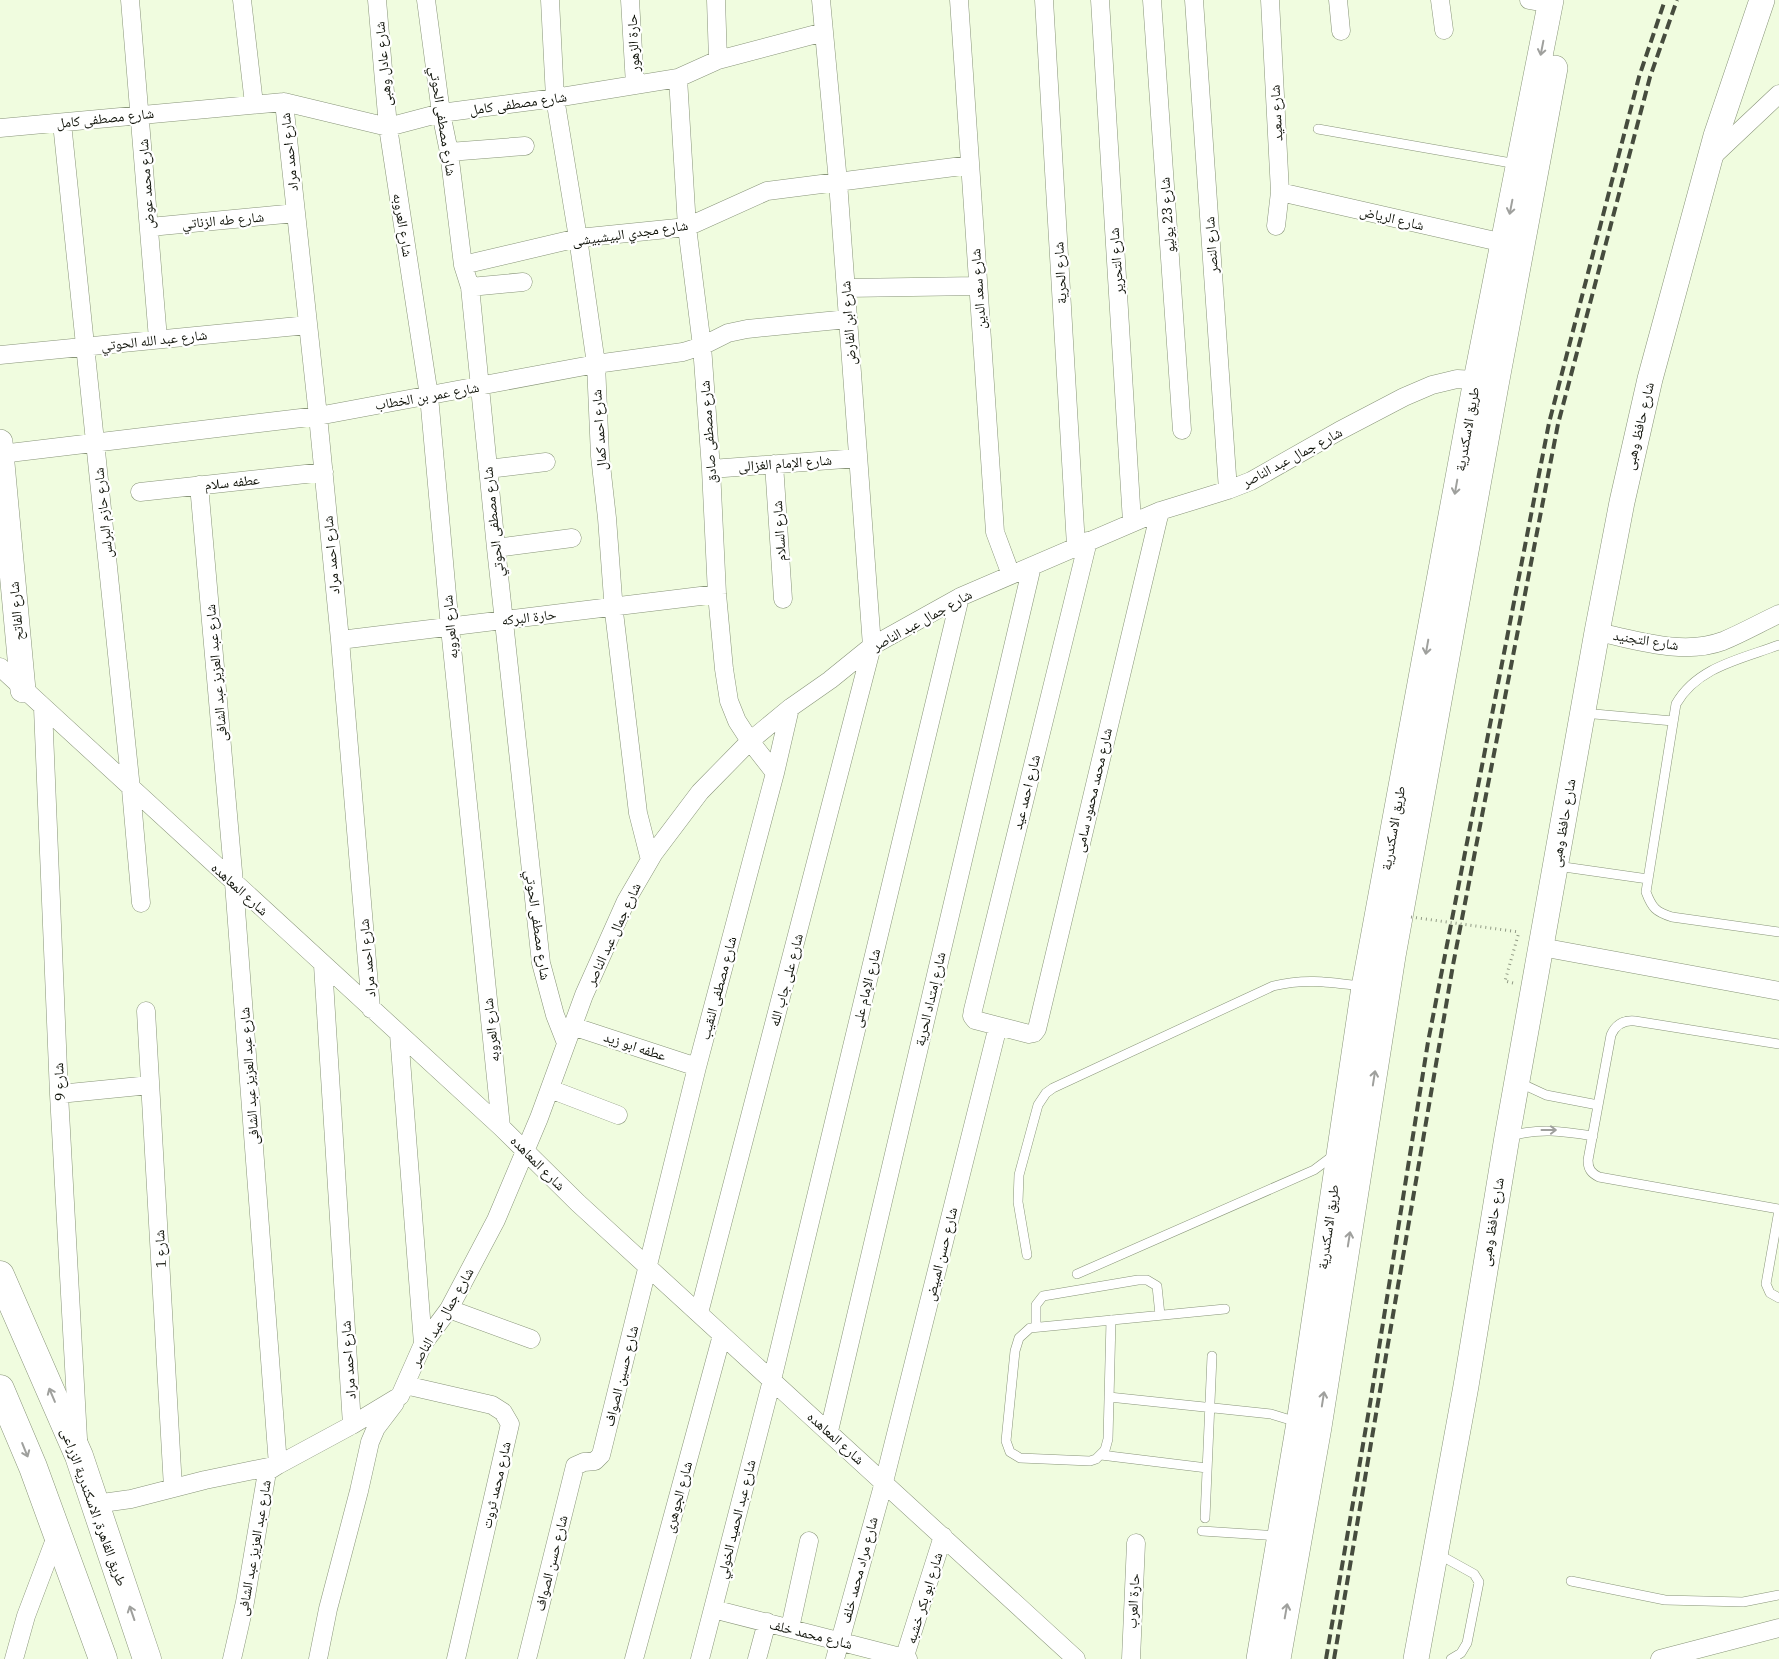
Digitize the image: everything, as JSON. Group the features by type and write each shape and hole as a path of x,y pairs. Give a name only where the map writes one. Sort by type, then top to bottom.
{"highway":[{"name":"طريق القاهرة, الاسكندرية الزراعى","path":"0,1275 79,1456 147,1659"},
{"path":"0,1389 33,1468 103,1659"}],"main road":[{"name":"شارع حافظ وهبى","path":"1416,1659 1466,1386 1506,1136 1622,502 1650,379 1716,136 1762,0"},
{"name":"طريق الاسكندرية","path":"1278,1659 1309,1425 1350,1152 1345,1112 1364,987 1486,382 1504,243 1550,1"},
{"name":"طريق الاسكندرية","path":"1350,1152 1368,1120 1486,382 1550,1"},
{"name":"شارع الفاتح","path":"1,448 24,690"},
{"path":"1345,1112 1358,1120 1368,1120"},
{"name":"طريق الاسكندرية","path":"1259,1659 1279,1536 1309,1425"}],"street":[{"name":"شارع محمد عوض","path":"130,0 158,339"},
{"path":"242,0 254,104"},
{"name":"شارع عادل وهبى","path":"378,0 388,127"},
{"name":"شارع مصطفى الحوتي","path":"426,0 440,113 449,152 463,265 470,287 503,620 541,963 555,1015 566,1043"},
{"name":"شارع احمد كمال","path":"550,0 555,98 596,364 600,456 614,607 638,813 650,860"},
{"name":"حارة الزهور","path":"630,0 635,85"},
{"path":"716,0 718,60"},
{"name":"شارع ابن الفارض","path":"821,0 838,182 872,646"},
{"name":"شارع سعد الدين","path":"959,0 995,532 1011,575"},
{"name":"شارع الحرية","path":"1044,0 1082,544"},
{"name":"شارع التحرير","path":"1100,0 1132,522"},
{"name":"شارع 23 يوليو","path":"1152,0 1182,430"},
{"name":"شارع النصر","path":"1194,0 1228,490"},
{"name":"شارع سعيد","path":"1270,0 1280,192 1276,226"},
{"path":"1338,0 1341,31"},
{"path":"1440,0 1444,30"},
{"name":"شارع مصطفى كامل","path":"0,128 284,102 388,127 440,113 555,98 678,78 718,60 824,32"},
{"name":"شارع مصطفى صادق","path":"678,78 687,227 702,346 724,669 729,701 737,721 750,741 776,773"},
{"path":"1710,158 1779,94"},
{"name":"شارع احمد مراد","path":"284,102 324,472 371,1008"},
{"name":"شارع حازم البرلس","path":"62,123 131,788 141,903"},
{"name":"شارع العروبه","path":"388,127 429,396 450,628 501,1127"},
{"path":"449,152 524,146"},
{"name":"شارع مجدي البيشبيشى","path":"463,265 578,238 687,227 767,191 970,165"},
{"name":"شارع الرياض","path":"1280,192 1504,243"},
{"name":"شارع طه الزناتي","path":"150,227 296,213"},
{"path":"470,287 523,282"},
{"path":"846,288 978,286"},
{"name":"شارع عمر بن الخطاب","path":"1,448 96,443 318,416 596,364 683,352 702,346 728,333 748,329 848,319"},
{"name":"شارع عبد الله الحوتي","path":"0,355 308,325"},
{"name":"شارع جمال عبد الناصر","path":"318,1659 328,1609 360,1490 370,1442 376,1428 403,1390 423,1344 437,1328 449,1309 496,1220 526,1151 572,1026 626,901 674,824 700,792 750,741 872,646 960,597 1132,522 1251,481 1404,396 1432,385 1457,380 1486,382"},
{"name":"شارع الإمام الغزالى","path":"711,469 858,458"},
{"path":"488,470 546,462"},
{"name":"شارع السلام","path":"774,464 783,599"},
{"name":"عطفه سلام","path":"140,492 324,472"},
{"name":"شارع عبد العزيز عبد الشافى","path":"199,485 234,884 278,1466 267,1472 245,1602 232,1659"},
{"name":"شارع محمد محمود سامى","path":"998,1026 1029,1034 1034,1033 1037,1029 1160,511"},
{"path":"496,548 572,538"},
{"name":"شارع احمد عيد","path":"998,1026 975,1020 972,1016 973,1010 1082,544"},
{"name":"شارع إمتداد الحرية","path":"829,1431 1032,566"},
{"name":"حارة البركه","path":"340,640 718,594"},
{"name":"شارع الإمام على","path":"772,1380 960,597"},
{"name":"شارع التجنيد","path":"1597,632 1679,647 1699,646 1722,641 1779,614"},
{"name":"شارع على جاب الله","path":"699,1314 872,646"},
{"name":"شارع المعاهده","path":"0,667 234,884 501,1127 578,1203 1076,1659"},
{"name":"شارع 9","path":"43,708 59,1094 79,1456"},
{"name":"شارع مصطفى النقيب","path":"648,1267 698,1067 776,773 790,708"},
{"path":"1541,947 1779,991"},
{"name":"شارع احمد مراد","path":"323,965 352,1425"},
{"name":"شارع 1","path":"146,1011 173,1488"},
{"name":"عطفه ابو زيد","path":"572,1026 698,1067"},
{"name":"شارع حسن المبيض","path":"884,1482 998,1026"},
{"path":"399,1034 423,1344"},
{"path":"59,1094 150,1086"},
{"path":"550,1089 618,1115"},
{"name":"شارع حسين الصواف","path":"574,1466 584,1462 595,1461 601,1454 648,1267"},
{"path":"449,1309 531,1339"},
{"name":"شارع الجوهرى","path":"634,1659 722,1335"},
{"name":"شارع عبد الحميد الخولي","path":"700,1659 772,1380"},
{"path":"95,1504 131,1499 173,1488 278,1466 352,1425 403,1390"},
{"name":"شارع محمد ثروت","path":"403,1390 492,1405 504,1412 510,1424 456,1659"},
{"name":"شارع حسن الصواف","path":"526,1659 574,1466"},
{"name":"شارع مراد محمد خلف","path":"834,1659 884,1482"},
{"path":"14,1659 26,1616 57,1534"},
{"name":"شارع ابو بكر خشبه","path":"906,1659 943,1536"},
{"path":"790,1628 809,1541"},
{"name":"حارة العرب","path":"1130,1659 1136,1543"},
{"name":"شارع محمد خلف","path":"713,1609 840,1640 906,1659"},
{"path":"757,1659 767,1622"},
{"path":"1660,1659 1779,1628"}],"lane":[{"path":"1318,129 1519,164"},
{"path":"1779,645 1701,675 1682,693 1676,704 1646,892 1650,904 1660,913 1672,917 1779,932"},
{"path":"1583,713 1673,721"},
{"path":"1555,866 1648,879"},
{"path":"1027,1254 1018,1202 1019,1175 1038,1105 1046,1093 1053,1088 1273,986 1288,982 1317,980 1364,987"},
{"path":"1779,1044 1635,1021 1622,1023 1617,1026 1611,1035 1588,1166 1599,1177 1779,1209 1766,1284 1770,1293 1779,1298"},
{"path":"1517,1082 1546,1095 1598,1105"},
{"path":"1506,1136 1531,1131 1556,1130 1593,1136"},
{"path":"1077,1274 1314,1170 1350,1152"},
{"path":"1036,1327 1034,1311 1043,1296 1138,1280 1147,1280 1157,1286 1160,1315"},
{"path":"1111,1320 1108,1439 1105,1450 1096,1459 1085,1461 1020,1458 1010,1452 1006,1441 1016,1344 1024,1332 1030,1328 1036,1327 1225,1309"},
{"path":"1205,1518 1212,1356"},
{"path":"1109,1397 1270,1414 1309,1425"},
{"path":"1101,1455 1207,1468"},
{"path":"1202,1531 1279,1536"},
{"path":"1435,1553 1474,1574 1479,1582 1467,1643 1461,1653 1451,1659"},
{"path":"1571,1581 1665,1600 1743,1602 1779,1595"}],"path":[{"path":"1412,917 1519,932 1505,981"}],"railway":[{"path":"1326,1659 1370,1404 1428,1042 1549,423 1639,77 1665,0"},
{"path":"1334,1659 1453,965 1558,424 1650,77 1677,0"}]}
